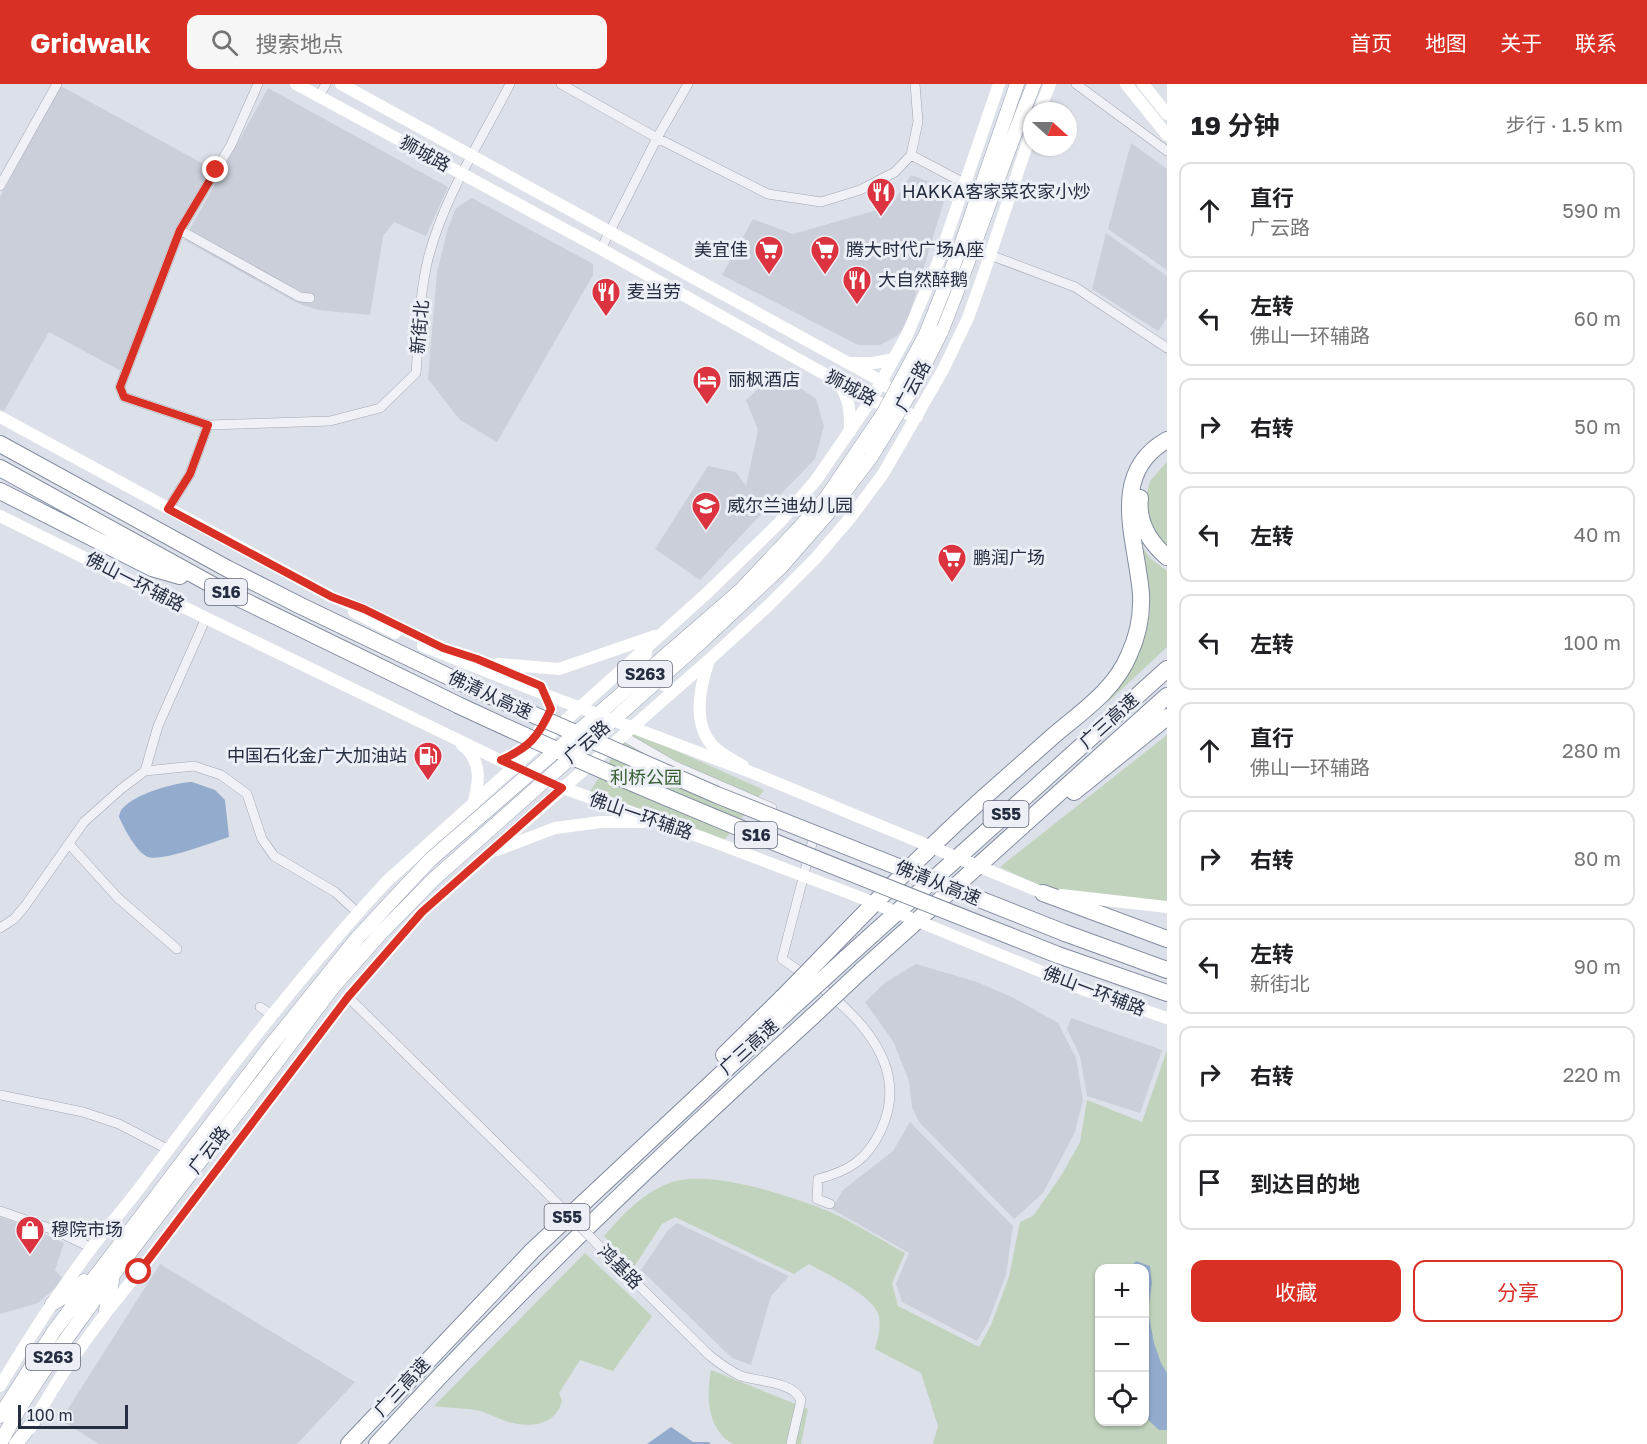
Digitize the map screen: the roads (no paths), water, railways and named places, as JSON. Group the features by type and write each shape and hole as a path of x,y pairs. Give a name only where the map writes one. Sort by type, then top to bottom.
{"highway":[{"path":"790,1000 823,956 928,850 1025,760 1086,710 1119,674 1135,640 1141,612 1140,580 1130,521 1131,490 1140,467 1150,454 1167,440"},
{"name":"佛清从高速","path":"0,444 301,606 468,686 768,816 1054,929 1167,970"},
{"path":"1167,452 1152,466 1144,480 1139,506 1145,530 1151,542 1167,556"},
{"name":"佛清从高速","path":"0,468 216,587 543,744 739,828 1058,955 1167,993"},
{"path":"0,491 152,568 216,587"},
{"name":"广三高速","path":"349,1444 483,1301 790,1000 845,959 1167,669"},
{"name":"广三高速","path":"376,1444 544,1269 621,1194 861,971 1004,845 1167,696"},
{"path":"1004,845 1094,778 1167,717"},
{"path":"1043,893 1167,939"}],"main road":[{"name":"狮城路","path":"296,84 601,249 871,400 917,417"},
{"name":"狮城路","path":"341,84 881,381 917,417"},
{"name":"广云路","path":"0,1386 52,1304 92,1248 273,1016 358,913 387,881 662,634 779,523 816,480 871,400 907,335 938,262 999,84"},
{"name":"广云路","path":"0,1416 54,1330 268,1049 358,937 430,860 741,590 825,498 883,414 926,333 959,251 1017,84"},
{"name":"广云路","path":"0,1444 13,1418 43,1371 113,1275 333,987 380,934 434,879 700,643 781,567 829,512 871,457 910,393 941,332 969,263 1034,84"},
{"path":"1043,102 1050,84"},
{"path":"1126,84 1167,135"},
{"path":"1143,84 1167,114"},
{"name":"S263","path":"917,417 968,318 1023,156"},
{"path":"848,363 874,363 894,359"},
{"path":"838,382 847,396 850,407 850,433"},
{"path":"0,417 332,597 375,624 423,646 753,773 1043,893 1167,907"},
{"name":"广云路","path":"21,1444 55,1384 106,1311 145,1264 348,997 422,912 710,659 815,559 883,474 917,417"},
{"name":"佛山一环辅路","path":"0,516 448,736 562,788 709,840 1082,989 1167,1018"},
{"path":"332,597 364,609 443,648 498,664 559,669 662,634"},
{"path":"647,647 643,660 650,675 665,686 676,688"},
{"path":"477,659 541,686 551,709 541,731 520,752 501,760"},
{"path":"710,659 701,681 699,707 702,729 712,746 753,773"},
{"path":"448,736 468,749 476,764 479,782 473,805"},
{"path":"487,854 555,828 601,822 658,823"},
{"path":"52,1304 69,1294 106,1261"},
{"path":"106,1311 113,1275"},
{"path":"16,1444 33,1422"}],"street":[{"path":"258,84 231,145 180,230 300,297 310,298"},
{"path":"319,96 326,84"},
{"name":"新街北","path":"180,230 120,387 124,397 208,425 330,422 380,408 416,373 422,298 428,258 446,207 510,84"},
{"path":"561,84 657,138 768,194 821,202 860,190 895,172 910,155 918,122 915,84"},
{"path":"601,249 657,138 688,84"},
{"path":"1076,84 1167,151"},
{"path":"0,186 53,85"},
{"path":"910,155 966,184"},
{"path":"990,255 1075,287 1167,348"},
{"path":"168,509 190,474 208,425"},
{"path":"145,771 158,726 206,618"},
{"path":"623,736 673,765 808,824 815,832 782,959 823,987 868,1033 882,1053 889,1093 886,1120 875,1143 857,1162 841,1173 818,1179 817,1199 830,1204"},
{"path":"0,928 14,919 25,906 84,822 121,789 145,771 194,766 221,775 247,794 262,839 274,856 335,892 358,913"},
{"path":"69,844 117,898 177,949"},
{"name":"鸿基路","path":"348,997 709,1355 726,1369 743,1376 791,1388 798,1393 801,1400 791,1444"},
{"path":"260,1007 273,1016"},
{"path":"0,1095 106,1119 168,1149"},
{"path":"0,1211 54,1230 92,1248"}],"water":[{"path":"192,782 215,790 225,800 229,837 164,857 148,857 139,850 121,822 119,817 122,810 136,798 145,794 165,787"},
{"path":"1149,1266 1152,1283 1149,1304"},
{"path":"1149,1316 1154,1343 1167,1373 1167,1430 1159,1430 1149,1421"},
{"path":"671,1427 693,1442 711,1444 647,1444"}],"place":[{"name":"HAKKA客家菜农家小炒","path":"881,218"},
{"name":"美宜佳","path":"769,276"},
{"name":"腾大时代广场A座","path":"825,276"},
{"name":"大自然醉鹅","path":"857,306"},
{"name":"麦当劳","path":"606,318"},
{"name":"丽枫酒店","path":"707,406"},
{"name":"威尔兰迪幼儿园","path":"706,532"},
{"name":"鹏润广场","path":"952,584"},
{"name":"中国石化金广大加油站","path":"428,782"},
{"name":"穆院市场","path":"30,1256"}],"park label":[{"name":"利桥公园","path":"646,778"}]}
